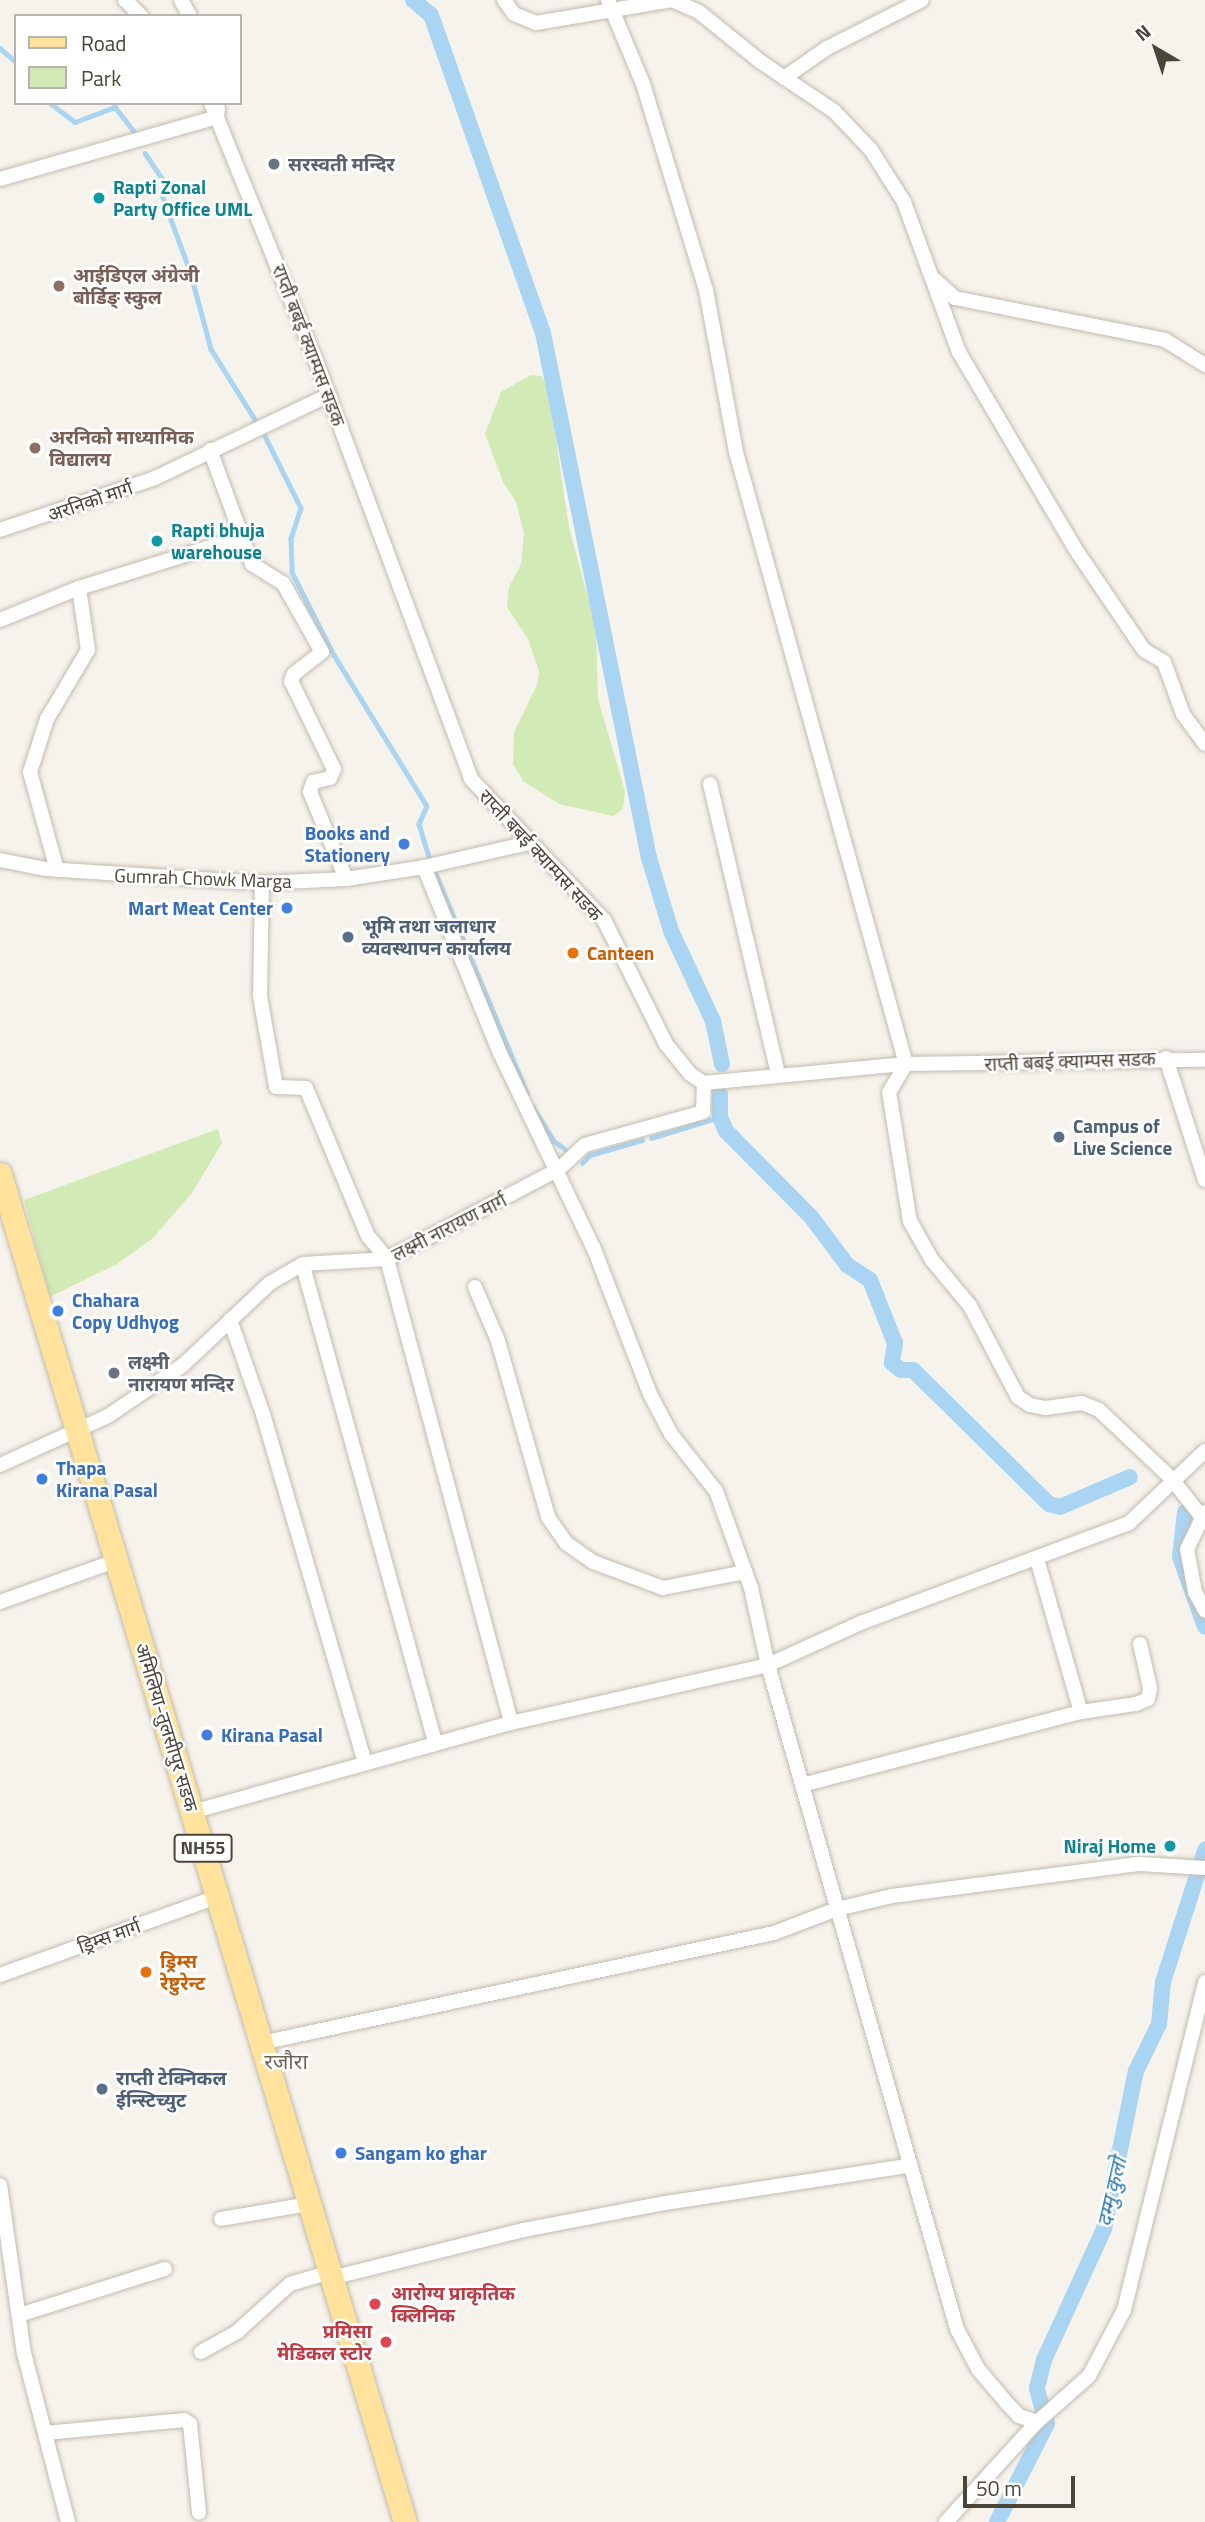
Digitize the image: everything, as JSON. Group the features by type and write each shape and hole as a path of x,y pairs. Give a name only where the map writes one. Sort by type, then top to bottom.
{"main road":[{"name":"अमिलिया-तुलसीपुर सडक","path":"0,1174 405,2522"}],"street":[{"path":"125,0 139,14"},
{"path":"504,0 514,14 536,23 610,5 672,0 699,12 784,78 834,111 871,150 904,202 966,363 1079,553 1144,650 1164,662 1183,714 1205,744"},
{"path":"784,78 827,48 922,0"},
{"path":"610,5 643,83 706,290 736,452 906,1064 890,1092 909,1221 932,1260 970,1306 1018,1397 1046,1408 1082,1403 1099,1410 1171,1478 1203,1514 1187,1549 1195,1592 1205,1611"},
{"path":"0,178 215,108"},
{"name":"राप्ती बबई क्याम्पस सडक","path":"215,108 329,395 471,779 604,920 666,1044 690,1073 704,1083 906,1064 1166,1058 1205,1060"},
{"path":"931,276 955,298 1117,327 1165,340 1205,365"},
{"name":"अरनिको मार्ग","path":"0,530 155,478 329,395"},
{"path":"210,450 251,564 283,583 322,652 294,674 291,681 334,769 330,778 313,782 310,792 346,879"},
{"path":"0,620 79,588 240,538"},
{"path":"57,870 30,772 47,719 88,650 87,621 79,588"},
{"path":"710,784 778,1075"},
{"name":"Gumrah Chowk Marga","path":"0,860 57,870 262,883 346,879 425,867 529,843"},
{"path":"425,867 500,1053 559,1169 650,1394 671,1434 716,1491 745,1572 768,1665 908,2166 957,2329 978,2368 1005,2401 1019,2416 1037,2421"},
{"path":"262,883 260,996 276,1087 306,1088 368,1236 387,1259 511,1723"},
{"path":"1166,1058 1205,1180"},
{"name":"लक्ष्मी नारायण मार्ग","path":"0,1465 108,1416 183,1364 270,1283 303,1266 387,1259 559,1169 585,1145 703,1112 704,1083"},
{"path":"303,1266 435,1742"},
{"path":"475,1287 498,1341 548,1517 566,1542 593,1562 663,1588 745,1572"},
{"path":"230,1320 267,1427 365,1762"},
{"path":"192,1812 435,1742 768,1665 863,1622 1129,1523 1157,1501 1171,1478 1205,1451"},
{"path":"1037,1559 1081,1712"},
{"path":"0,1602 117,1560"},
{"path":"802,1784 1081,1712 1148,1699 1150,1688 1140,1644"},
{"path":"261,2043 774,1933 837,1909 892,1896 1140,1864 1198,1867"},
{"name":"ड्रिम्स मार्ग","path":"0,1975 217,1897"},
{"path":"946,2522 1037,2421 1059,2405 1089,2375 1124,2310 1205,1982"},
{"path":"201,2352 237,2332 290,2284 523,2230 665,2203 908,2166"},
{"path":"0,2185 19,2315 68,2522"},
{"path":"221,2219 309,2204"},
{"path":"19,2315 165,2269"},
{"path":"45,2433 184,2420 190,2424 199,2513"}],"green space":[{"path":"531,375 542,376 548,387 569,527 596,628 598,699 625,791 623,809 613,816 559,804 523,781 513,764 514,732 537,685 539,671 528,639 507,607 509,587 521,564 524,534 516,502 503,482 485,434 501,392"},
{"path":"218,1129 222,1143 192,1193 153,1238 117,1264 50,1297 24,1200"}],"waterway":[{"path":"413,0 431,15 543,333 649,858 671,931 713,1021 722,1064"},
{"path":"0,48 14,60"},
{"path":"53,105 75,122 115,107 135,133"},
{"path":"145,153 166,184 162,195 190,271 211,349 256,421"},
{"path":"265,436 301,508 291,538 292,572 334,655 427,806 419,824 430,859"},
{"path":"436,874 527,1093"},
{"path":"720,1094 720,1117 726,1131 812,1218 847,1265 870,1280 895,1343 892,1363 901,1370 913,1370 1049,1504 1060,1507 1130,1477"},
{"path":"533,1107 554,1141 565,1149"},
{"path":"651,1138 720,1117"},
{"path":"582,1163 590,1155 642,1140"},
{"name":"दम्मु कुलो","path":"1185,1512 1180,1557 1205,1627"},
{"name":"दम्मु कुलो","path":"997,2522 1047,2424 1037,2388 1044,2360 1104,2229 1136,2071 1159,2024 1163,1982 1205,1850"}],"place":[{"name":"सरस्वती मन्दिर","path":"274,164"},
{"name":"Rapti Zonal Party Office UML","path":"99,198"},
{"name":"आईडिएल अंग्रेजी बोर्डिङ् स्कुल","path":"59,286"},
{"name":"अरनिको माध्यामिक विद्यालय","path":"35,448"},
{"name":"Rapti bhuja warehouse","path":"157,541"},
{"name":"Books and Stationery","path":"404,844"},
{"name":"Mart Meat Center","path":"287,908"},
{"name":"भूमि तथा जलाधार व्यवस्थापन कार्यालय","path":"348,937"},
{"name":"Canteen","path":"573,953"},
{"name":"Campus of Live Science","path":"1059,1137"},
{"name":"Chahara Copy Udhyog","path":"58,1311"},
{"name":"लक्ष्मी नारायण मन्दिर","path":"114,1373"},
{"name":"Thapa Kirana Pasal","path":"42,1479"},
{"name":"Kirana Pasal","path":"207,1735"},
{"name":"Niraj Home","path":"1170,1846"},
{"name":"ड्रिम्स रेष्टुरेन्ट","path":"146,1972"},
{"name":"राप्ती टेक्निकल ईन्स्टिच्युट","path":"102,2089"},
{"name":"Sangam ko ghar","path":"341,2153"},
{"name":"आरोग्य प्राकृतिक क्लिनिक","path":"375,2304"},
{"name":"प्रमिसा मेडिकल स्टोर","path":"386,2342"}],"district":[{"name":"रजौरा","path":"286,2061"}]}
